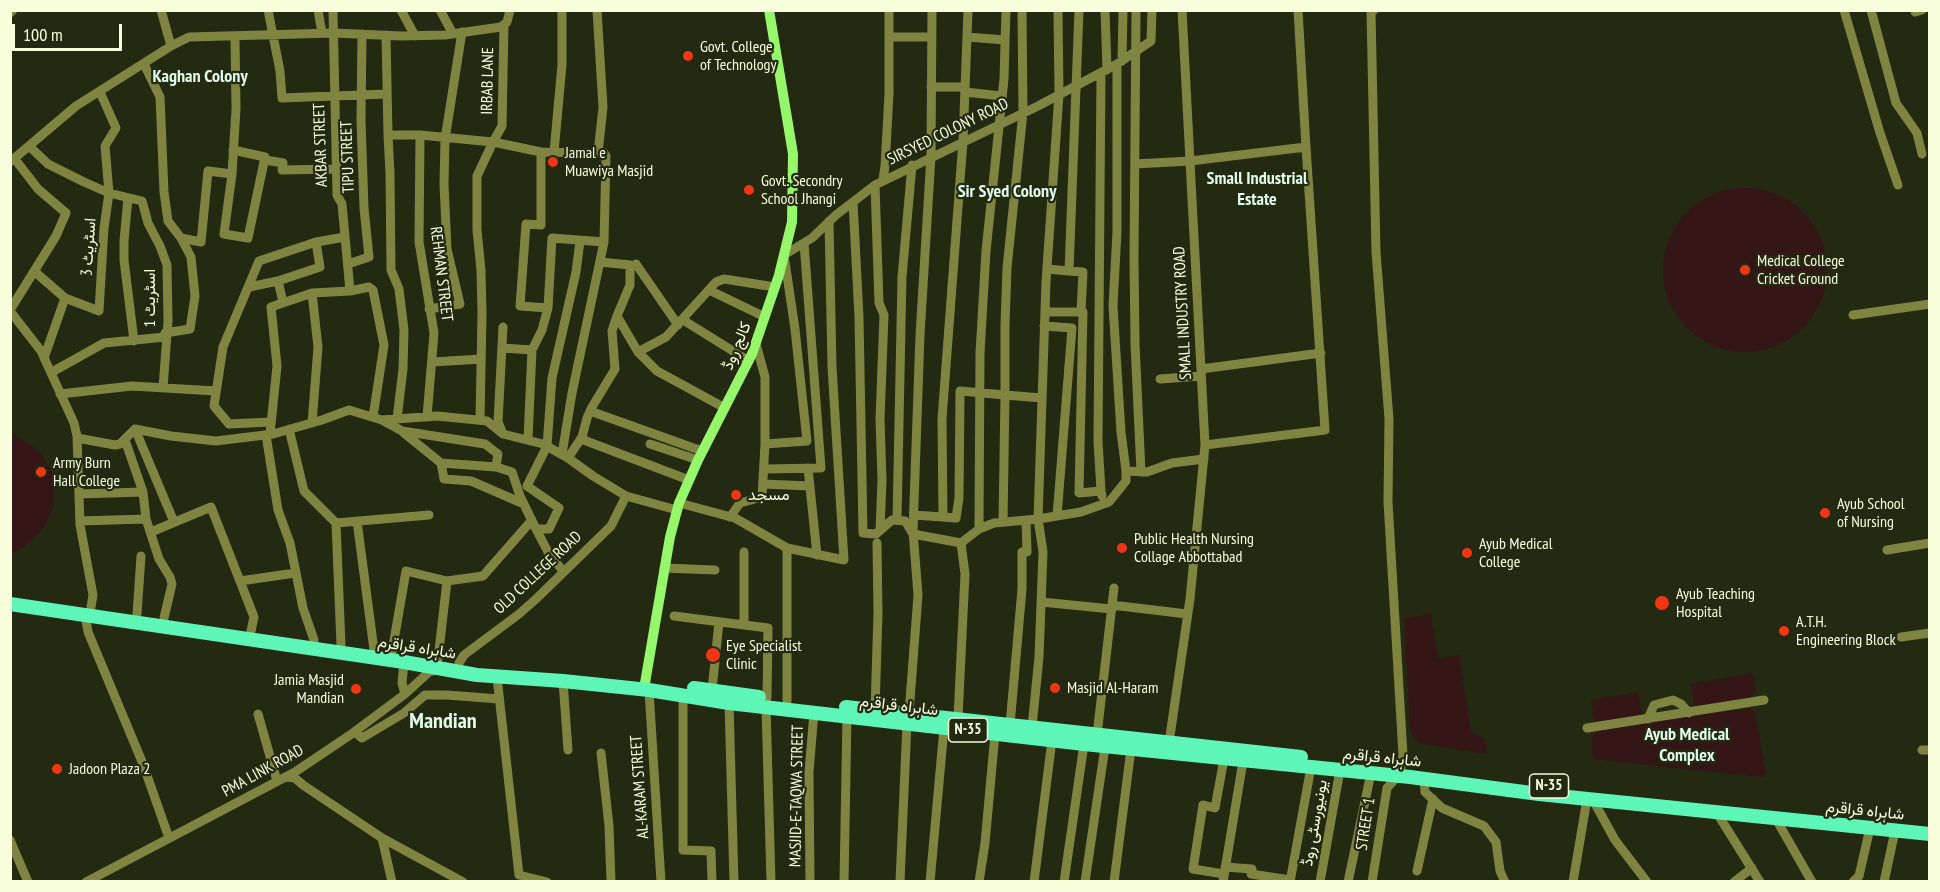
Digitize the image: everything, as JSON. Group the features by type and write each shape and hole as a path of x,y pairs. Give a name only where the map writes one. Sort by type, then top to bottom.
{"highway":[{"name":"شاہراہ قراقرم","path":"10,595 88,611 269,638 404,662 459,663 647,686 729,703 767,703 787,700 875,710 944,728 1106,747 1168,748 1929,826"},
{"name":"شاہراہ قراقرم","path":"10,604 137,614 251,631 269,638 314,640 392,652 497,677 712,690 767,703 847,716 958,718 1097,735 1224,759 1371,773 1400,772 1424,780 1929,834"}],"main road":[{"name":"کالج روڈ","path":"647,686 664,568 678,506 700,456 756,344 775,287 792,222 793,154 770,10"}],"street":[{"path":"161,10 171,46"},
{"path":"268,10 280,71 282,98 387,94"},
{"path":"318,10 322,33"},
{"name":"AKBAR STREET","path":"333,10 337,195 342,204 350,291"},
{"path":"401,10 415,36"},
{"path":"429,309 460,304 447,249 444,184 445,139 457,33 440,10"},
{"path":"169,838 143,764 88,632 88,611 93,595 80,521 77,438 74,423 35,342 10,310 56,236 66,213 38,189 12,160 76,106 189,37 322,33 415,36 457,33 504,25 510,10"},
{"path":"554,152 562,65 562,10"},
{"path":"597,10 603,107 598,153"},
{"path":"880,531 882,480 880,419 884,315 879,303 879,183 885,166 889,94 889,10"},
{"path":"900,882 908,718 918,595 913,534 920,334 931,156 932,10"},
{"path":"943,516 942,419 963,141 968,10"},
{"path":"979,529 979,392 986,251 1000,122 1006,10"},
{"path":"1003,522 1007,268 1023,112 1022,10"},
{"path":"1032,727 1039,657 1043,552 1038,519 1041,398 1059,94 1058,10"},
{"path":"1069,271 1079,10"},
{"path":"1104,504 1098,441 1105,10"},
{"path":"853,202 859,317 862,533 876,534 892,520 905,520 913,534 961,543 979,529 994,523 1081,512 1109,502 1126,481 1113,306 1123,10"},
{"path":"1136,10 1135,344 1141,472"},
{"path":"1136,52 1151,41 1152,10"},
{"name":"SMALL INDUSTRY ROAD","path":"1168,748 1187,614 1205,445 1182,10"},
{"path":"1205,445 1325,430 1298,10"},
{"path":"1374,10 1371,11 1376,252 1389,419 1388,502 1403,754 1400,772"},
{"path":"1844,10 1880,133 1898,185"},
{"path":"1870,10 1896,103 1917,133 1922,154"},
{"name":"IRBAB LANE","path":"480,420 482,270 477,230 477,176 502,126 504,25"},
{"name":"TIPU STREET","path":"348,264 369,258 364,208 362,34"},
{"path":"386,35 391,270 399,290 404,330 403,369 397,419"},
{"path":"233,150 266,157 248,238 224,234 232,174 233,150 236,109 235,37"},
{"path":"889,37 931,38"},
{"path":"967,38 1005,40"},
{"name":"SIRSYED COLONY ROAD","path":"784,255 812,238 829,221 879,183 1077,85 1136,52"},
{"path":"51,372 104,343 165,335 190,329 195,296 191,257 181,238 168,221 164,192 160,97 144,64"},
{"path":"932,87 1002,96"},
{"name":"اسٹریٹ 3","path":"65,298 99,311 104,228 109,193 105,146 116,128 100,92"},
{"path":"388,135 420,135 493,142 541,152 604,153 606,156 604,242 572,393 565,456"},
{"name":"REHMAN STREET","path":"420,135 419,242 434,333 427,417"},
{"path":"29,146 48,164 109,193 128,198 124,260 134,340"},
{"path":"1135,164 1190,161 1306,147"},
{"path":"541,152 541,225 526,224 520,306 548,308"},
{"path":"265,160 283,163 282,170 336,169"},
{"path":"897,520 903,277 912,165"},
{"path":"181,238 201,242 208,171 232,174"},
{"name":"اسٹریٹ 1","path":"128,198 142,201 148,223 167,265 168,321 165,335 163,388"},
{"path":"377,419 437,416 487,421 503,434 547,446 626,496 730,517 787,548 844,560 832,367 829,221"},
{"path":"272,422 229,424 214,406 223,347 259,261 316,242 345,237"},
{"path":"528,439 532,350 542,330 548,308 552,238 604,242"},
{"path":"534,524 549,529 559,508 527,486 547,446 552,378 576,272 580,241"},
{"path":"249,287 278,281 320,267 316,242"},
{"path":"764,469 821,468 804,243"},
{"path":"765,444 807,441 795,329 784,255"},
{"path":"565,456 581,439 590,411 615,369 612,331 630,285 630,265 600,262"},
{"path":"636,264 680,322 748,361"},
{"path":"1047,269 1083,272 1079,493 1101,491"},
{"path":"34,271 65,298 44,358"},
{"path":"638,352 666,337 716,282 723,279 775,287"},
{"path":"278,281 284,302"},
{"path":"314,640 303,608 290,543 278,510 268,435 272,422 277,366 271,307 312,293 372,287 384,345 377,419"},
{"path":"709,290 765,317"},
{"path":"312,293 318,347 312,423"},
{"path":"1853,315 1929,304"},
{"path":"1045,312 1081,312"},
{"path":"617,316 638,352 657,371 725,408"},
{"path":"1044,326 1072,328 1057,516"},
{"path":"503,327 498,422 503,434"},
{"path":"730,517 740,503 762,496 765,377 756,344"},
{"path":"502,348 532,350"},
{"path":"1160,379 1321,353"},
{"path":"433,362 481,359"},
{"path":"481,369 501,369"},
{"path":"60,394 132,386 216,392"},
{"path":"914,515 956,518 959,498 960,392 1041,398"},
{"path":"135,429 216,441 268,435 349,410 377,419 402,431 441,463 496,467 512,472 524,504 548,552 563,571"},
{"path":"590,411 700,456"},
{"path":"77,438 115,445 120,444 135,429"},
{"path":"135,429 174,522"},
{"path":"289,429 304,491 336,523 341,645"},
{"path":"402,431 485,444 498,454 496,467"},
{"path":"581,439 689,480"},
{"path":"125,440 143,492 146,519 159,559 172,584 164,618"},
{"path":"650,444 700,456"},
{"path":"1126,471 1147,472 1172,463 1204,459"},
{"path":"441,463 444,479 471,481 524,504"},
{"path":"808,468 817,555"},
{"path":"763,484 810,486"},
{"path":"79,494 143,492"},
{"name":"OLD COLLEGE ROAD","path":"459,663 464,655 519,614 611,526 626,496"},
{"path":"151,532 212,507 254,617 251,631"},
{"path":"336,523 429,515"},
{"path":"80,521 146,519"},
{"path":"1010,725 1022,590 1022,552 1027,552 1026,520"},
{"path":"357,521 374,650"},
{"path":"392,652 406,571 447,581 483,576 534,524"},
{"path":"875,710 878,613 877,543"},
{"path":"958,718 965,574 961,543"},
{"path":"1887,550 1929,543"},
{"path":"787,548 787,700"},
{"path":"744,552 744,625"},
{"path":"137,614 141,556"},
{"path":"664,568 715,570"},
{"path":"240,581 295,573"},
{"path":"441,664 447,581"},
{"path":"1097,735 1114,588"},
{"path":"1041,602 1187,614"},
{"path":"674,616 768,628 767,703 771,882"},
{"path":"712,690 719,622"},
{"path":"1901,637 1929,633"},
{"path":"404,662 402,683 405,693"},
{"name":"PMA LINK ROAD","path":"87,882 307,764 355,732 441,664"},
{"path":"497,677 519,876 547,882"},
{"path":"563,681 568,750"},
{"name":"AL-KARAM STREET","path":"647,686 661,882"},
{"path":"682,694 683,850 711,851 712,882"},
{"path":"355,732 362,738 404,713 425,695 499,699"},
{"path":"1648,718 1654,705 1673,700 1681,704 1689,713"},
{"path":"1587,728 1764,700"},
{"path":"729,703 734,882"},
{"name":"MASJID-E-TAQWA STREET","path":"810,882 809,772 814,712"},
{"path":"258,714 281,779 290,776 382,838 463,882"},
{"path":"843,882 847,716"},
{"path":"930,882 944,728"},
{"path":"979,882 995,734"},
{"path":"1034,882 1052,740"},
{"path":"1064,882 1084,744"},
{"path":"1085,882 1106,747"},
{"path":"1114,882 1131,749"},
{"path":"601,753 609,826 611,882"},
{"path":"1224,759 1215,808 1203,806 1193,869 1224,874 1252,868 1251,874 1290,881 1311,767"},
{"path":"1224,874 1243,761"},
{"path":"301,783 301,776 307,764"},
{"name":"یونیورسٹی روڈ","path":"1320,882 1340,770"},
{"name":"STREET 1","path":"1372,882 1387,788 1400,772"},
{"path":"1348,882 1371,773"},
{"path":"1424,780 1425,792 1442,808 1484,826 1496,842 1500,871 1505,882"},
{"path":"1573,882 1590,799"},
{"path":"1590,799 1615,840 1647,882"},
{"path":"1417,871 1433,800"},
{"path":"1717,813 1760,882"},
{"path":"1776,819 1812,882"},
{"path":"1853,882 1859,876 1870,828"},
{"path":"1884,882 1895,831"},
{"path":"382,838 392,882"},
{"path":"10,840 28,882"},
{"path":"1734,882 1752,868"},
{"path":"1498,882 1500,871"}],"shaded area":[{"name":"Medical College Cricket Ground","path":"1745,188 1776,195 1803,212 1820,239 1827,270 1820,301 1803,328 1776,345 1745,352 1714,345 1687,328 1670,301 1663,270 1670,239 1687,212 1714,195"},
{"path":"11,434 41,453 54,477 54,504 45,526 28,544 11,554"},
{"path":"1431,614 1438,659 1459,655 1471,731 1485,740 1487,754 1420,743 1413,737 1410,727 1404,619"},
{"path":"1753,673 1756,690 1750,698 1694,706 1691,684"},
{"path":"1638,692 1642,714 1595,722 1591,700"},
{"path":"1749,708 1755,712 1766,773 1762,777 1594,759 1592,753 1592,738 1597,731"}],"place":[{"name":"Govt. College of Technology","path":"688,56"},
{"name":"Jamal e Muawiya Masjid","path":"553,162"},
{"name":"Govt. Secondry School Jhangi","path":"749,190"},
{"name":"Medical College Cricket Ground","path":"1745,270"},
{"name":"Army Burn Hall College","path":"41,472"},
{"name":"مسجد","path":"736,495"},
{"name":"Ayub School of Nursing","path":"1825,513"},
{"name":"Public Health Nursing Collage Abbottabad","path":"1122,548"},
{"name":"Ayub Medical College","path":"1467,553"},
{"name":"Ayub Teaching Hospital","path":"1662,603"},
{"name":"A.T.H. Engineering Block","path":"1784,631"},
{"name":"Eye Specialist Clinic","path":"713,655"},
{"name":"Masjid Al-Haram","path":"1055,688"},
{"name":"Jamia Masjid Mandian","path":"356,689"},
{"name":"Jadoon Plaza 2","path":"57,769"}],"district":[{"name":"Kaghan Colony","path":"200,77"},
{"name":"Small Industrial Estate","path":"1257,189"},
{"name":"Sir Syed Colony","path":"1007,192"},
{"name":"Mandian","path":"443,722"},
{"name":"Ayub Medical Complex","path":"1687,745"}]}
